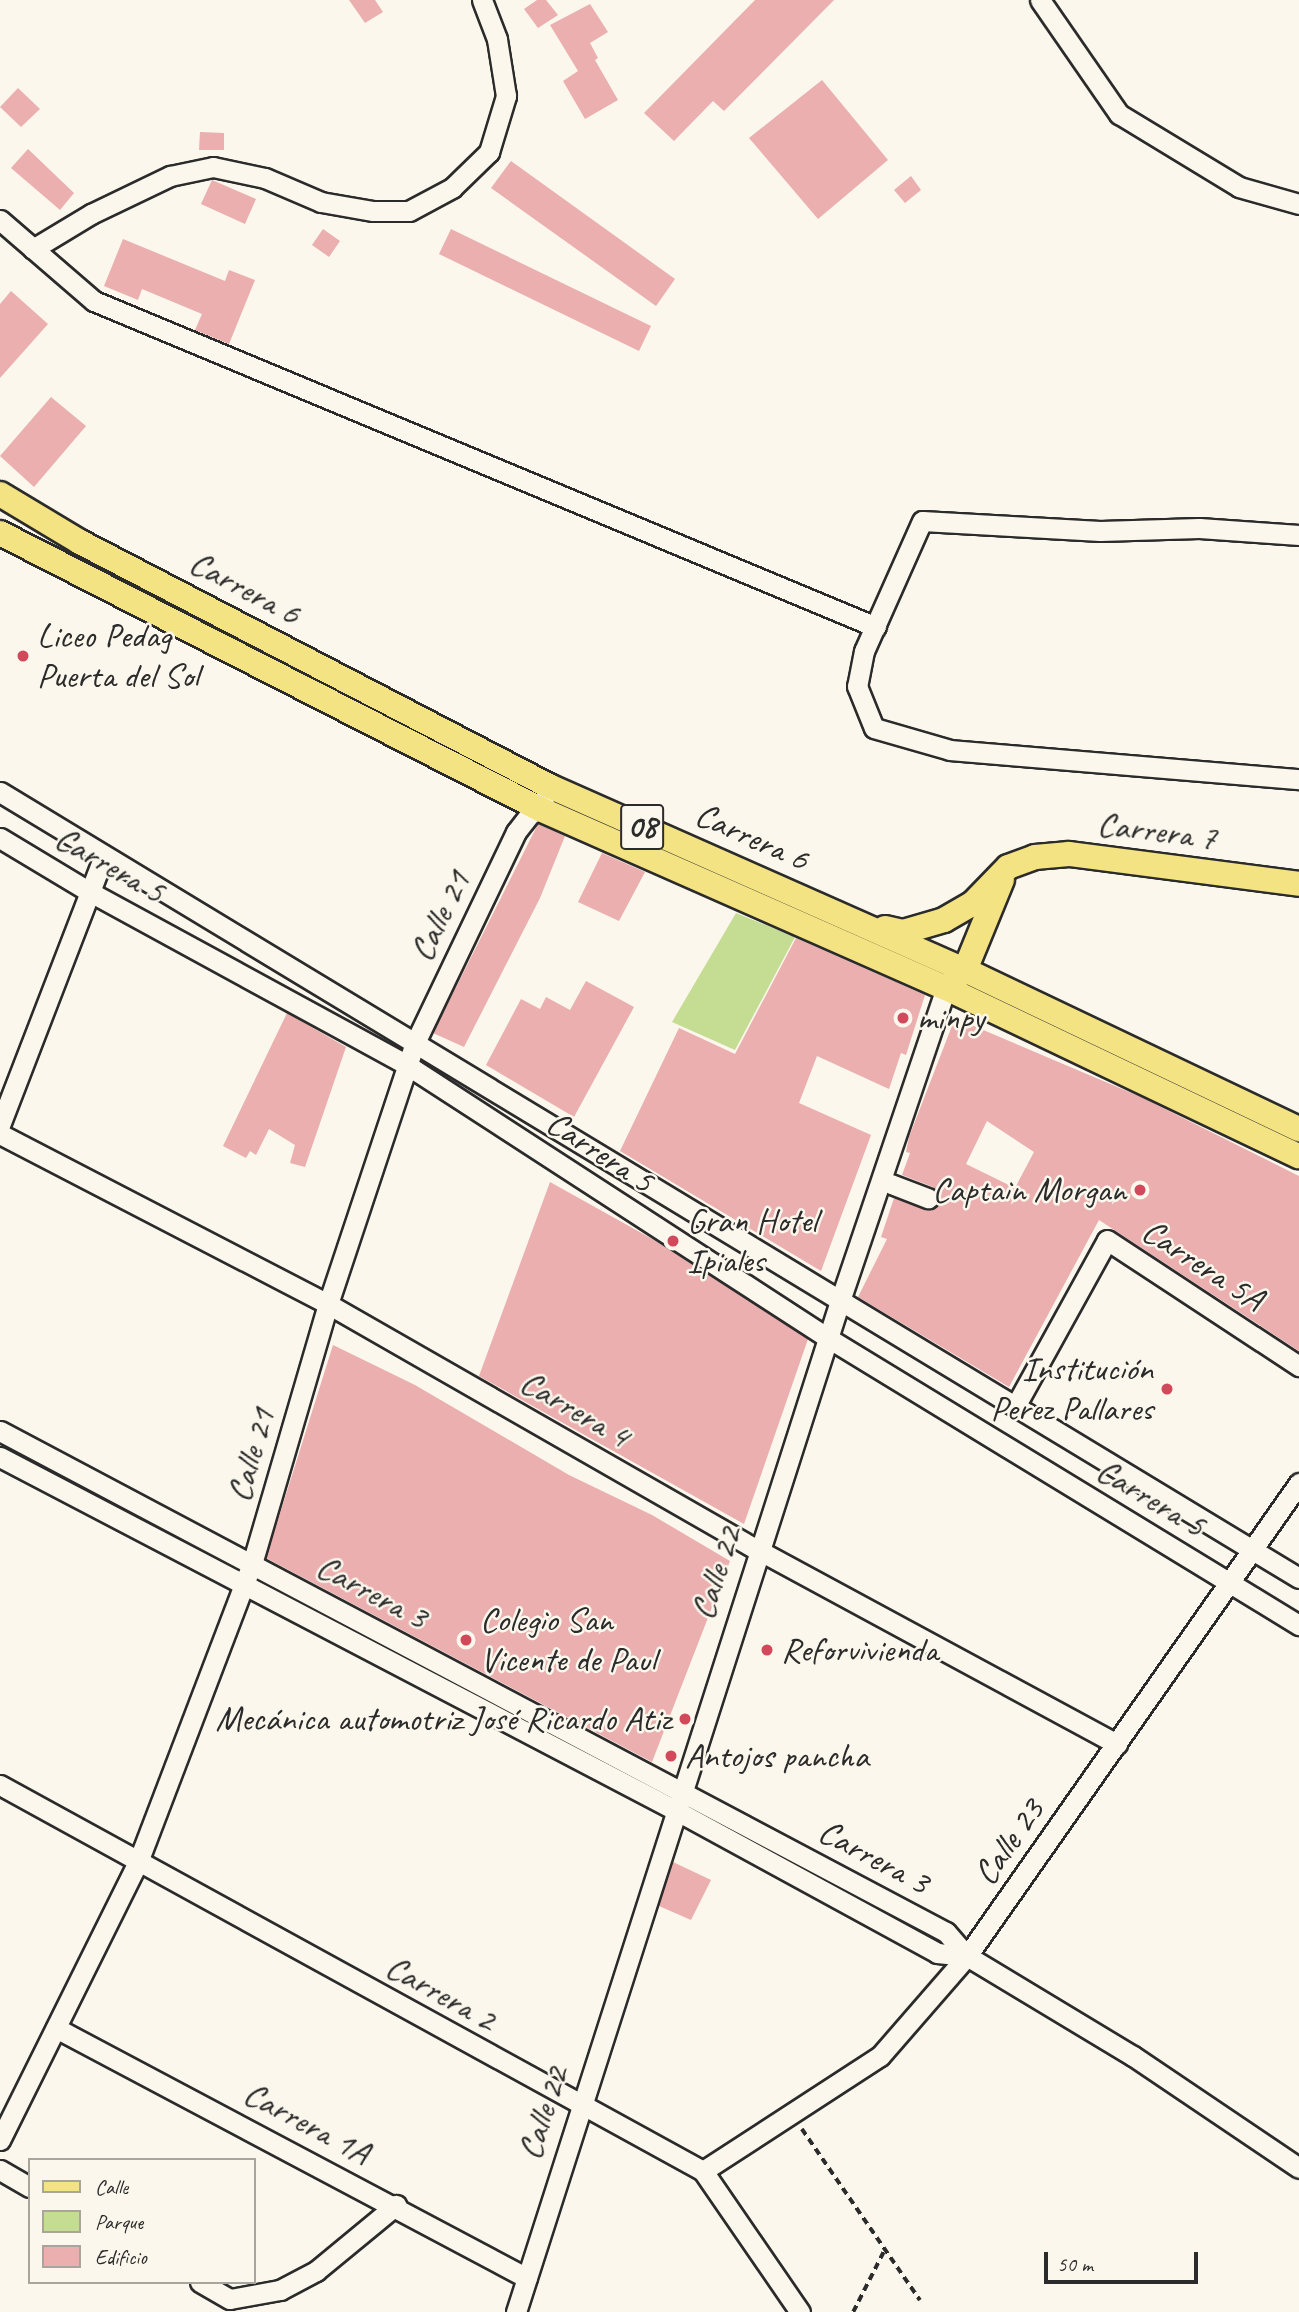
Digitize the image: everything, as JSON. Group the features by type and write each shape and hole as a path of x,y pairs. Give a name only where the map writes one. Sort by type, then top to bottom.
{"main road":[{"name":"Carrera 6","path":"0,494 80,541 549,786 965,970 1299,1129"},
{"name":"Carrera 6","path":"0,533 540,809 946,988 1299,1156"},
{"name":"Carrera 7","path":"1008,867 1035,857 1069,855 1299,884"},
{"path":"857,922 903,932 924,928 973,903 1008,867"},
{"name":"Calle 22","path":"946,988 965,970 1008,867"}],"street":[{"path":"33,249 91,214 170,176 213,167 265,178 321,202 373,211 409,211 452,188 489,152 506,96 497,39 482,0"},
{"path":"1040,0 1119,114 1239,187 1299,204"},
{"path":"0,220 94,302 876,627"},
{"path":"1299,535 1199,528 1101,531 922,521 864,651 857,686 874,728 915,743 950,750 1299,779"},
{"name":"Calle 21","path":"0,2140 138,1862 244,1586 328,1304 414,1045 516,832 530,814 540,809 549,786"},
{"name":"Carrera 5","path":"0,792 414,1045 1016,1405 1299,1578"},
{"name":"Carrera 5","path":"0,838 90,892 407,1065 828,1338 1299,1625"},
{"path":"0,1125 104,856"},
{"name":"Calle 22","path":"516,2312 840,1300 946,988"},
{"name":"Carrera 4","path":"0,1134 328,1304 760,1551 1116,1744"},
{"path":"891,1184 929,1198"},
{"name":"Carrera 5A","path":"1016,1405 1107,1240 1299,1366"},
{"name":"Carrera 3","path":"0,1431 509,1700 684,1789 946,1932 967,1956 1133,2056 1299,2168"},
{"name":"Carrera 3","path":"0,1457 500,1721 677,1811 937,1953 967,1956"},
{"path":"63,1490 71,1469"},
{"name":"Calle 23","path":"703,2171 880,2056 967,1956 1299,1483"},
{"path":"359,1647 366,1625"},
{"path":"500,1721 509,1700"},
{"name":"Carrera 2","path":"0,1785 703,2171 800,2312"},
{"path":"812,1887 822,1866"},
{"name":"Carrera 1A","path":"56,2028 396,2205 527,2278"},
{"path":"0,2170 28,2185"},
{"path":"202,2284 226,2306 280,2290 316,2271 396,2205"}],"path":[{"path":"792,2114 920,2300"},
{"path":"853,2312 884,2251"}],"green space":[{"path":"736,913 795,937 735,1050 672,1022"}],"building":[{"path":"349,0 375,0 383,12 365,23"},
{"path":"537,0 546,0 558,15 538,28 524,9"},
{"path":"755,0 834,0 724,111 713,101 674,141 644,113"},
{"path":"590,4 608,32 590,43 598,58 595,60 618,100 585,119 563,81 578,71 550,25"},
{"path":"822,80 888,160 818,219 749,138"},
{"path":"18,88 40,109 21,127 0,107"},
{"path":"200,132 224,133 224,150 199,150"},
{"path":"28,149 74,193 60,210 11,168"},
{"path":"511,161 675,279 656,306 491,188"},
{"path":"911,176 921,190 905,203 894,190"},
{"path":"212,180 256,199 245,224 201,204"},
{"path":"323,229 340,241 329,257 312,245"},
{"path":"451,229 651,326 639,351 439,254"},
{"path":"123,239 225,281 229,270 255,280 229,344 195,330 202,314 142,289 138,300 104,286"},
{"path":"11,291 48,324 0,378 0,304"},
{"path":"51,397 86,426 34,487 0,456"},
{"path":"538,824 565,836 540,898 464,1047 433,1033"},
{"path":"602,853 645,872 619,921 578,902"},
{"path":"796,938 925,995 906,1055 901,1053 889,1089 817,1056 799,1103 871,1135 821,1271 620,1151 679,1028 735,1054"},
{"path":"586,981 634,1007 574,1117 486,1065 521,999 540,1009 546,997 570,1010"},
{"path":"287,1013 346,1047 305,1167 290,1163 295,1145 269,1129 256,1155 250,1151 246,1158 223,1146"},
{"path":"955,1018 1141,1097 1299,1176 1299,1351 1099,1220 1009,1387 858,1297 887,1239 881,1237 894,1198 929,1210 940,1202 933,1187 902,1175 910,1153 906,1152 909,1137","holes":["987,1121 1034,1152 1015,1188 966,1164"]},
{"path":"550,1182 654,1240 808,1339 744,1524 479,1376"},
{"path":"333,1345 415,1385 569,1475 652,1515 730,1561 652,1762 266,1558"},
{"path":"673,1862 711,1880 691,1920 659,1906"}],"place":[{"name":"Liceo Pedag Puerta del Sol","path":"23,656"},
{"name":"minpy","path":"903,1018"},
{"name":"Captain Morgan","path":"1140,1190"},
{"name":"Gran Hotel Ipiales","path":"673,1241"},
{"name":"Institución Perez Pallares","path":"1167,1389"},
{"name":"Colegio San Vicente de Paul","path":"466,1640"},
{"name":"Reforvivienda","path":"767,1650"},
{"name":"Mecánica automotriz José Ricardo Atiz","path":"685,1719"},
{"name":"Antojos pancha","path":"671,1756"}]}
